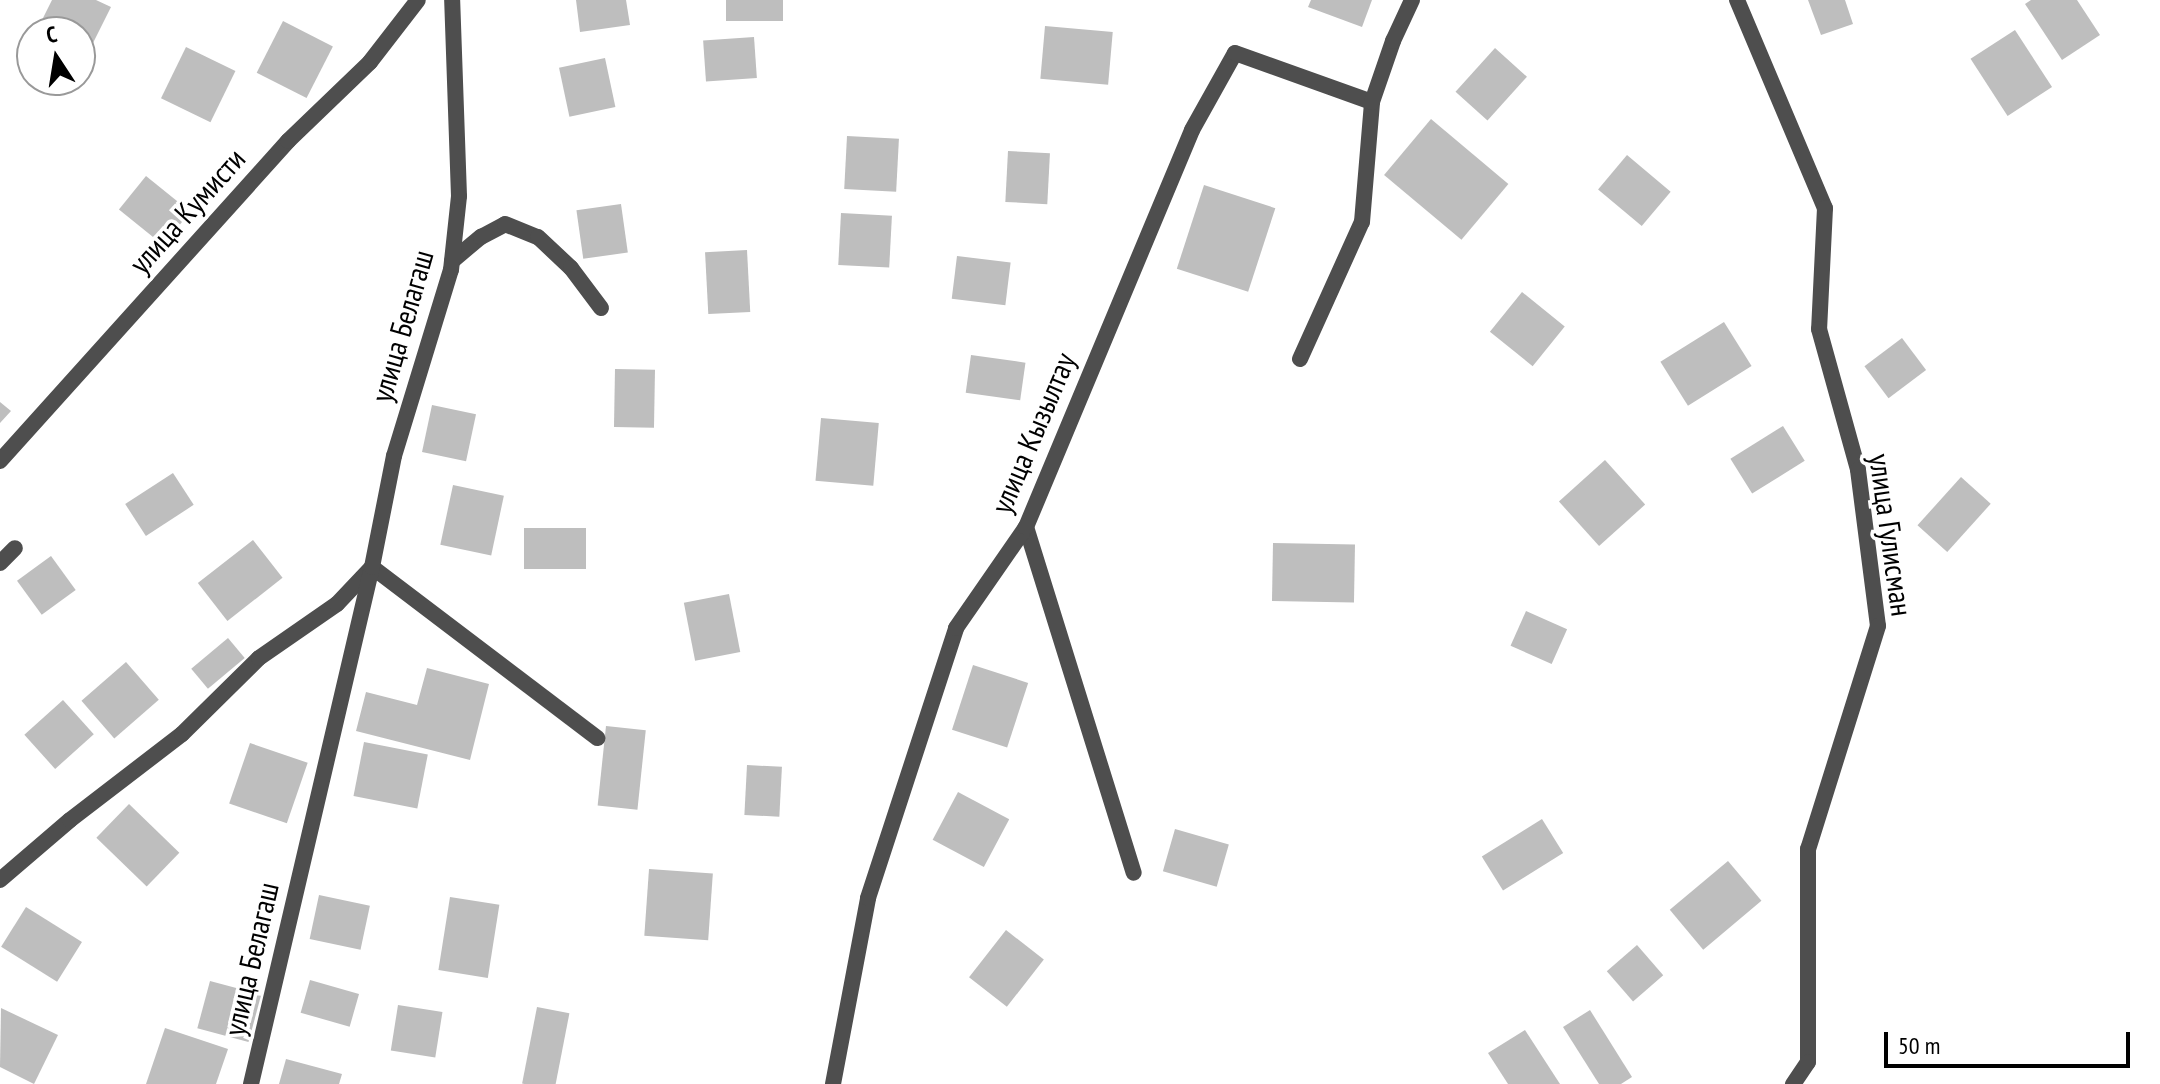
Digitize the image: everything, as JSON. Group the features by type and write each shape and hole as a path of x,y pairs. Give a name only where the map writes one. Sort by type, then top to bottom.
{"street":[{"name":"улица Кумисти","path":"0,461 288,141 370,62 418,0"},
{"name":"улица Белагаш","path":"251,1084 372,567 394,456 452,261 459,196 452,0"},
{"path":"1300,359 1362,222 1372,102 1393,41 1412,0"},
{"name":"улица Гулисман","path":"1737,0 1825,208 1819,329 1858,470 1878,626 1808,849 1808,1062 1793,1084"},
{"name":"улица Кызылтау","path":"833,1084 868,898 956,628 1026,527 1192,130 1235,53 1372,102"},
{"path":"452,261 481,237 505,224 538,237 571,268 601,308"},
{"path":"1026,527 1134,873"},
{"path":"0,563 15,548"},
{"path":"0,880 70,820 182,734 259,658 337,604 372,567 597,738"}],"building":[{"path":"52,0 96,0 111,7 96,37 96,16 44,16"},
{"path":"576,0 626,0 630,25 580,32"},
{"path":"726,0 783,0 783,21 726,21"},
{"path":"1311,0 1372,0 1362,27 1308,7"},
{"path":"1808,0 1845,0 1853,24 1821,35"},
{"path":"2031,0 2077,0 2100,35 2062,60 2025,4"},
{"path":"283,21 333,46 307,98 257,73"},
{"path":"1045,26 1113,32 1108,85 1040,79"},
{"path":"2015,30 2052,87 2008,116 1971,59"},
{"path":"754,37 757,78 706,81 703,41"},
{"path":"186,47 235,71 210,122 161,98"},
{"path":"1495,48 1527,77 1487,121 1456,92"},
{"path":"605,58 615,107 569,117 559,68"},
{"path":"1431,119 1508,184 1461,240 1384,175"},
{"path":"847,136 899,139 896,192 844,189"},
{"path":"1008,151 1050,153 1047,204 1005,202"},
{"path":"1627,155 1671,192 1642,226 1598,189"},
{"path":"146,176 190,212 163,245 119,209"},
{"path":"1204,185 1275,208 1248,292 1177,269"},
{"path":"621,204 628,253 583,259 576,210"},
{"path":"841,213 892,216 889,268 838,265"},
{"path":"747,250 750,312 708,314 705,252"},
{"path":"957,256 1011,263 1005,305 952,299"},
{"path":"1522,292 1565,327 1533,366 1490,332"},
{"path":"1724,322 1752,366 1688,406 1660,362"},
{"path":"1902,338 1926,370 1889,398 1864,366"},
{"path":"971,355 1025,363 1020,400 966,393"},
{"path":"615,369 655,370 654,428 614,427"},
{"path":"0,402 11,411 0,423"},
{"path":"432,405 476,414 466,461 422,452"},
{"path":"821,418 879,423 873,486 816,481"},
{"path":"1783,426 1805,461 1752,494 1730,459"},
{"path":"1605,460 1645,505 1599,546 1559,501"},
{"path":"173,473 194,505 146,536 125,504"},
{"path":"1961,477 1991,504 1947,552 1918,525"},
{"path":"453,485 504,496 491,555 440,545"},
{"path":"524,528 586,528 586,569 524,569"},
{"path":"253,540 283,578 227,621 198,583"},
{"path":"1273,543 1355,544 1354,602 1272,601"},
{"path":"51,556 76,590 42,615 17,581"},
{"path":"729,594 740,652 695,661 684,603"},
{"path":"1526,611 1567,629 1552,664 1511,646"},
{"path":"228,638 245,658 208,689 191,669"},
{"path":"126,662 159,700 114,738 81,701"},
{"path":"973,665 1028,683 1007,748 952,730"},
{"path":"427,668 489,684 470,760 356,731 366,692 417,705"},
{"path":"63,700 94,734 55,769 24,735"},
{"path":"606,726 646,730 637,810 598,806"},
{"path":"364,742 428,754 417,808 354,796"},
{"path":"250,743 308,763 287,823 229,804"},
{"path":"747,765 782,767 779,817 744,815"},
{"path":"958,792 1009,819 984,867 933,840"},
{"path":"129,804 179,853 147,886 96,838"},
{"path":"1542,819 1563,853 1503,891 1482,857"},
{"path":"1175,829 1229,844 1217,887 1163,871"},
{"path":"1728,861 1761,901 1703,950 1670,910"},
{"path":"649,869 713,873 708,940 644,936"},
{"path":"319,895 370,906 361,950 310,939"},
{"path":"450,897 499,905 488,978 438,970"},
{"path":"26,907 82,942 57,982 1,947"},
{"path":"1006,930 1044,960 1007,1007 969,977"},
{"path":"1637,945 1663,975 1633,1001 1607,971"},
{"path":"310,980 359,994 350,1027 301,1013"},
{"path":"210,981 261,995 249,1042 197,1028"},
{"path":"398,1005 442,1012 435,1057 391,1050"},
{"path":"537,1007 569,1013 556,1084 522,1084"},
{"path":"1,1008 58,1035 34,1084 0,1067"},
{"path":"1590,1010 1632,1077 1621,1084 1599,1084 1563,1027"},
{"path":"165,1028 228,1049 216,1084 146,1084"},
{"path":"1525,1030 1560,1084 1508,1084 1488,1053"},
{"path":"286,1059 342,1074 339,1084 279,1084"}]}
